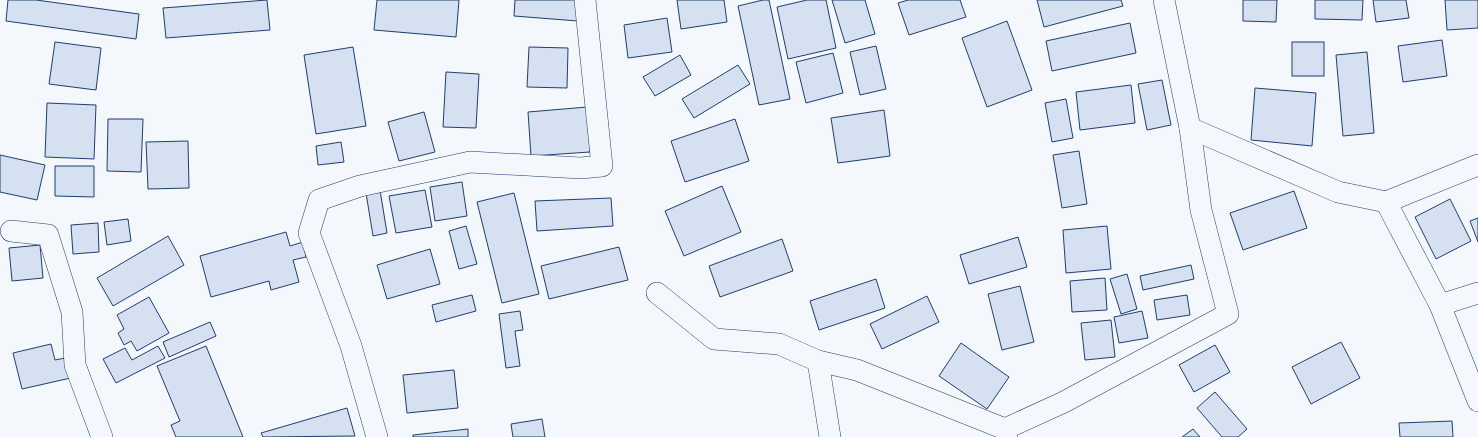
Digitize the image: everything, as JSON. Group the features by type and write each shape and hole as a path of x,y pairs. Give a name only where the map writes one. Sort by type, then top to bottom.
{"street":[{"path":"377,437 351,346 309,233 319,200 360,186 470,162 581,168 602,166 585,0"},
{"path":"657,293 714,339 780,344 818,361 857,370 1006,433 1228,314 1201,210 1190,128 1164,0"},
{"path":"1190,128 1338,192 1386,202 1478,165"},
{"path":"1386,202 1440,305 1478,401"},
{"path":"11,231 48,235 72,312 75,365 102,437"},
{"path":"1440,305 1478,293"},
{"path":"818,361 830,437"}],"building":[{"path":"8,0 36,0 139,14 136,39 6,21"},
{"path":"267,0 270,30 166,38 163,8"},
{"path":"377,0 459,0 456,37 374,30"},
{"path":"515,0 580,0 578,21 514,16"},
{"path":"677,0 724,0 727,22 681,29"},
{"path":"769,0 790,99 759,105 738,6"},
{"path":"807,0 826,0 836,48 788,59 777,7"},
{"path":"832,0 865,0 875,34 845,43"},
{"path":"908,0 960,0 966,17 909,35 898,3"},
{"path":"1037,0 1121,0 1123,6 1044,27"},
{"path":"1243,0 1277,0 1276,22 1243,21"},
{"path":"1315,0 1363,0 1362,20 1315,19"},
{"path":"1373,0 1406,0 1409,18 1376,22"},
{"path":"1445,0 1478,0 1478,28 1447,30"},
{"path":"667,18 672,52 628,58 624,25"},
{"path":"1007,21 1032,90 987,107 962,38"},
{"path":"1130,23 1136,53 1052,71 1046,41"},
{"path":"1442,40 1447,76 1403,82 1398,46"},
{"path":"55,42 101,48 96,90 49,84"},
{"path":"1292,42 1324,42 1324,76 1292,76"},
{"path":"876,46 886,89 860,95 850,52"},
{"path":"353,47 366,126 316,134 304,55"},
{"path":"529,47 568,48 567,88 527,87"},
{"path":"1367,52 1374,133 1343,136 1336,55"},
{"path":"833,53 843,93 806,103 796,62"},
{"path":"680,55 691,75 655,96 643,77"},
{"path":"738,65 750,84 694,118 682,99"},
{"path":"446,72 479,74 476,128 443,127"},
{"path":"1162,80 1171,125 1147,130 1138,84"},
{"path":"1131,85 1135,123 1080,130 1076,92"},
{"path":"1255,88 1316,93 1312,146 1251,140"},
{"path":"1066,99 1073,138 1052,142 1045,103"},
{"path":"47,103 96,105 94,159 45,157"},
{"path":"587,107 590,152 531,156 528,112"},
{"path":"884,110 890,156 838,163 831,118"},
{"path":"424,112 435,152 399,161 388,122"},
{"path":"108,119 143,119 141,172 107,171"},
{"path":"735,119 749,161 685,182 671,141"},
{"path":"188,141 189,188 148,189 146,142"},
{"path":"341,142 344,162 318,165 316,146"},
{"path":"1079,151 1087,204 1062,208 1053,155"},
{"path":"0,155 45,165 37,200 0,192"},
{"path":"55,166 94,166 94,197 55,196"},
{"path":"462,182 467,216 435,221 430,187"},
{"path":"722,186 741,232 684,256 665,211"},
{"path":"380,190 387,233 373,236 366,193"},
{"path":"425,190 432,227 396,233 389,196"},
{"path":"1294,191 1307,228 1243,250 1230,213"},
{"path":"514,193 539,294 502,303 477,202"},
{"path":"611,198 613,226 537,231 535,201"},
{"path":"1450,199 1471,241 1436,259 1415,217"},
{"path":"1478,218 1478,242 1470,221"},
{"path":"128,219 131,241 107,245 104,222"},
{"path":"98,223 99,252 73,254 71,225"},
{"path":"466,226 477,264 459,269 449,231"},
{"path":"1107,226 1111,269 1066,273 1063,230"},
{"path":"286,232 290,246 303,242 306,257 293,260 299,282 271,290 269,281 211,297 200,256"},
{"path":"168,236 184,265 113,306 97,278"},
{"path":"1018,237 1027,267 969,284 960,255"},
{"path":"782,239 793,271 720,297 709,266"},
{"path":"40,245 43,278 12,281 9,248"},
{"path":"619,247 628,280 549,299 541,266"},
{"path":"430,249 440,284 387,299 377,265"},
{"path":"1191,265 1194,279 1143,290 1140,276"},
{"path":"1127,274 1137,309 1121,314 1110,279"},
{"path":"1105,278 1107,310 1072,312 1070,281"},
{"path":"876,279 885,308 819,330 810,301"},
{"path":"1020,286 1034,342 1002,350 988,294"},
{"path":"472,295 476,311 436,322 432,305"},
{"path":"1187,295 1190,315 1157,320 1154,300"},
{"path":"927,296 939,322 882,349 870,324"},
{"path":"149,297 169,333 137,351 131,341 124,345 118,333 124,329 117,315"},
{"path":"520,311 523,330 515,331 520,366 506,368 499,314"},
{"path":"1142,311 1148,338 1119,343 1114,317"},
{"path":"1111,320 1115,357 1085,360 1081,323"},
{"path":"210,322 216,336 169,357 163,342"},
{"path":"1341,342 1360,378 1311,404 1292,367"},
{"path":"961,343 1009,377 987,409 939,376"},
{"path":"51,344 55,360 70,357 75,377 22,389 13,353"},
{"path":"1215,345 1230,372 1194,392 1179,365"},
{"path":"158,346 165,358 116,383 103,359 125,348 132,360"},
{"path":"206,346 243,437 176,437 171,425 180,421 157,366"},
{"path":"454,370 458,408 407,413 403,375"},
{"path":"1215,392 1247,429 1238,437 1222,437 1197,408"},
{"path":"347,408 355,436 263,437 261,433"},
{"path":"542,419 545,437 513,437 511,424"},
{"path":"1452,421 1453,437 1400,437 1399,423"},
{"path":"468,429 468,437 413,437 413,435"},
{"path":"1193,429 1200,437 1182,437"}]}
